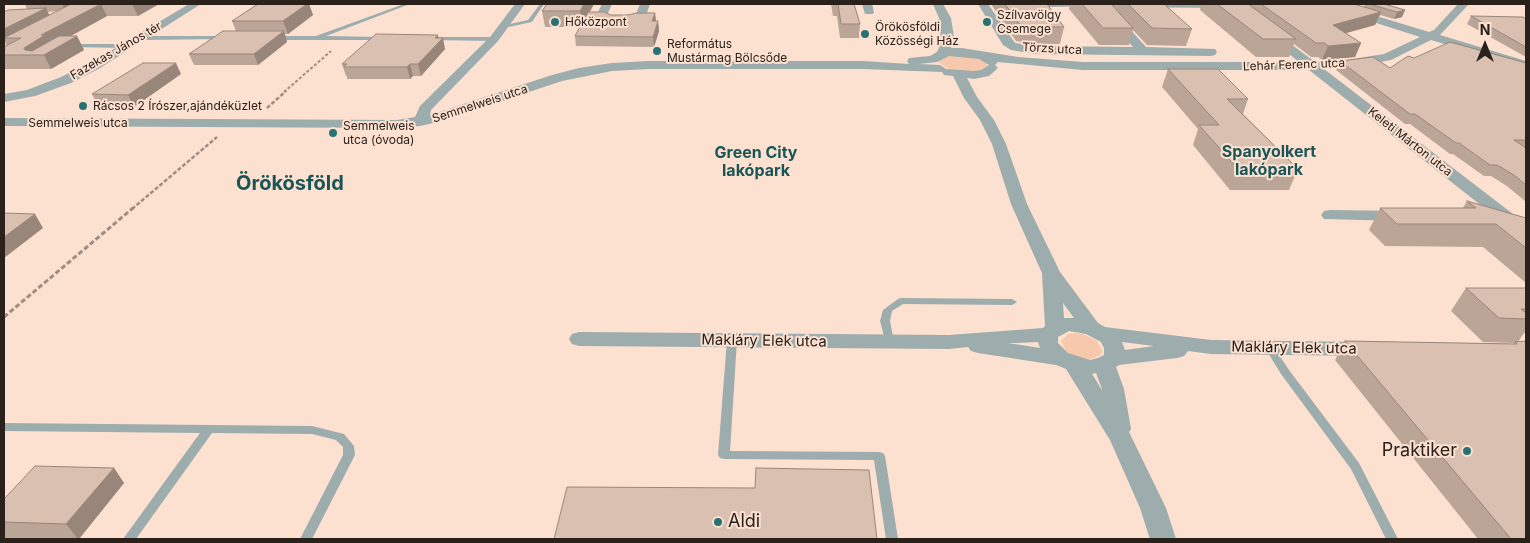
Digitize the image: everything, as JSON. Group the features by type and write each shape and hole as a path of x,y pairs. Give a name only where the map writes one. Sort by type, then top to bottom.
{"street":[{"name":"Fazekas János tér","path":"4,98 66,80 141,38 196,4"},
{"path":"420,122 425,109 494,39 520,4"},
{"path":"607,4 601,16 612,20 628,20 641,16 645,4"},
{"path":"938,4 945,18 968,49 992,63 985,80 988,120"},
{"name":"Törzs utca","path":"983,4 1007,43 1011,46 1026,49 1144,51"},
{"path":"1047,4 1234,4"},
{"path":"1101,4 1144,51 1212,52"},
{"path":"1327,4 1526,65"},
{"path":"1430,36 1438,32 1464,4"},
{"path":"938,61 947,43 945,18"},
{"name":"Keleti Márton utca","path":"1262,27 1526,232"},
{"name":"Lehár Ferenc utca","path":"938,61 962,52 1018,61 1082,66 1313,66 1347,64 1387,57 1430,36"},
{"name":"Lehár Ferenc utca","path":"938,61 958,74 985,80 1082,66"},
{"name":"Semmelweis utca","path":"4,122 397,124 420,122 453,113 557,78 579,72 612,67 649,65 863,65 938,61"},
{"path":"958,74 971,98 988,120 999,144 1019,204 1051,272 1096,330 1108,337 1115,348 1109,362 1121,438"},
{"path":"1330,215 1417,216"},
{"path":"1477,217 1507,217"},
{"path":"1051,272 1052,331 1048,344 1067,361 1121,438 1153,508 1171,539"},
{"name":"Makláry Elek utca","path":"580,339 949,342 1052,331 1068,324 1211,347 1388,350"},
{"name":"Makláry Elek utca","path":"949,342 1067,361 1090,367 1109,362 1211,347"},
{"path":"1153,508 1163,539"}],"lane":[{"path":"317,38 408,4"},
{"path":"504,26 530,21 542,4"},
{"path":"141,38 229,38"},
{"path":"268,38 385,39"},
{"path":"424,39 494,39"},
{"path":"64,46 127,46"},
{"path":"889,342 885,321 888,310 901,300 1012,302"},
{"path":"732,340 724,455 879,456 892,539"},
{"path":"1270,348 1317,416 1355,466 1392,539"},
{"path":"4,427 312,430 340,437 348,446 349,455 306,539"},
{"path":"129,539 210,428"}],"path":[{"path":"4,317 240,124 264,111 345,39"}],"shaded area":[{"path":"949,55 974,56 987,63 987,66 977,72 951,70 939,63 939,61"},
{"path":"1068,334 1083,334 1097,341 1102,351 1101,355 1088,360 1072,356 1066,351 1061,341"}],"building":[{"path":"71,4 101,4 41,35 45,35 24,48 25,50 32,51 59,36 77,36 44,55 4,55 4,47 21,38 4,38"},
{"path":"258,4 307,4 283,21 232,21"},
{"path":"547,4 584,4 580,11 542,11"},
{"path":"838,4 854,4 860,24 841,24"},
{"path":"1005,4 1047,4 1064,27 1038,27 1019,24"},
{"path":"1082,4 1111,4 1133,28 1103,28"},
{"path":"1128,4 1164,4 1192,29 1152,28"},
{"path":"1217,4 1248,4 1296,39 1263,39"},
{"path":"1261,4 1354,4 1381,12 1333,25 1361,43 1328,46 1324,43 1316,43"},
{"path":"1369,4 1384,4 1405,10 1397,12"},
{"path":"46,8 4,29 4,12 8,10"},
{"path":"588,12 604,12 611,15 655,13 652,21 658,21 653,37 575,36"},
{"path":"1471,16 1523,17 1526,19 1526,47"},
{"path":"223,31 284,31 254,54 189,54"},
{"path":"376,34 438,35 435,38 443,38 418,64 410,64 407,67 344,67 347,64 342,64"},
{"path":"1450,42 1526,63 1526,140 1514,140 1526,148 1526,185 1497,165 1490,165 1415,114 1410,114 1340,61 1373,57 1390,68 1408,56 1414,58"},
{"path":"143,63 176,63 128,95 92,94"},
{"path":"1168,69 1218,69 1248,99 1227,99 1298,169 1238,169 1199,125 1219,125"},
{"path":"1467,201 1526,218 1526,248 1496,224 1397,224 1380,208 1476,208"},
{"path":"4,213 35,214 4,237"},
{"path":"1466,288 1526,288 1526,309 1521,309 1526,313 1526,319 1499,318"},
{"name":"Praktiker","path":"1345,341 1517,344 1515,342 1526,341 1526,539 1511,539"},
{"path":"35,466 114,468 66,524 4,522 4,499"},
{"name":"Aldi","path":"756,468 869,470 877,539 554,539 567,487 755,488"}],"place":[{"name":"Hőközpont","path":"555,22"},
{"name":"Szílvavölgy Csemege","path":"987,22"},
{"name":"Örökösföldi Közösségi Ház","path":"865,34"},
{"name":"Református Mustármag Bölcsőde","path":"657,51"},
{"name":"Rácsos 2 Írószer,ajándéküzlet","path":"83,106"},
{"name":"Semmelweis utca (óvoda)","path":"333,133"},
{"name":"Praktiker","path":"1467,451"},
{"name":"Aldi","path":"718,522"}],"district":[{"name":"Spanyolkert lakópark","path":"1269,161"},
{"name":"Green City lakópark","path":"756,162"},
{"name":"Örökösföld","path":"290,184"}]}
